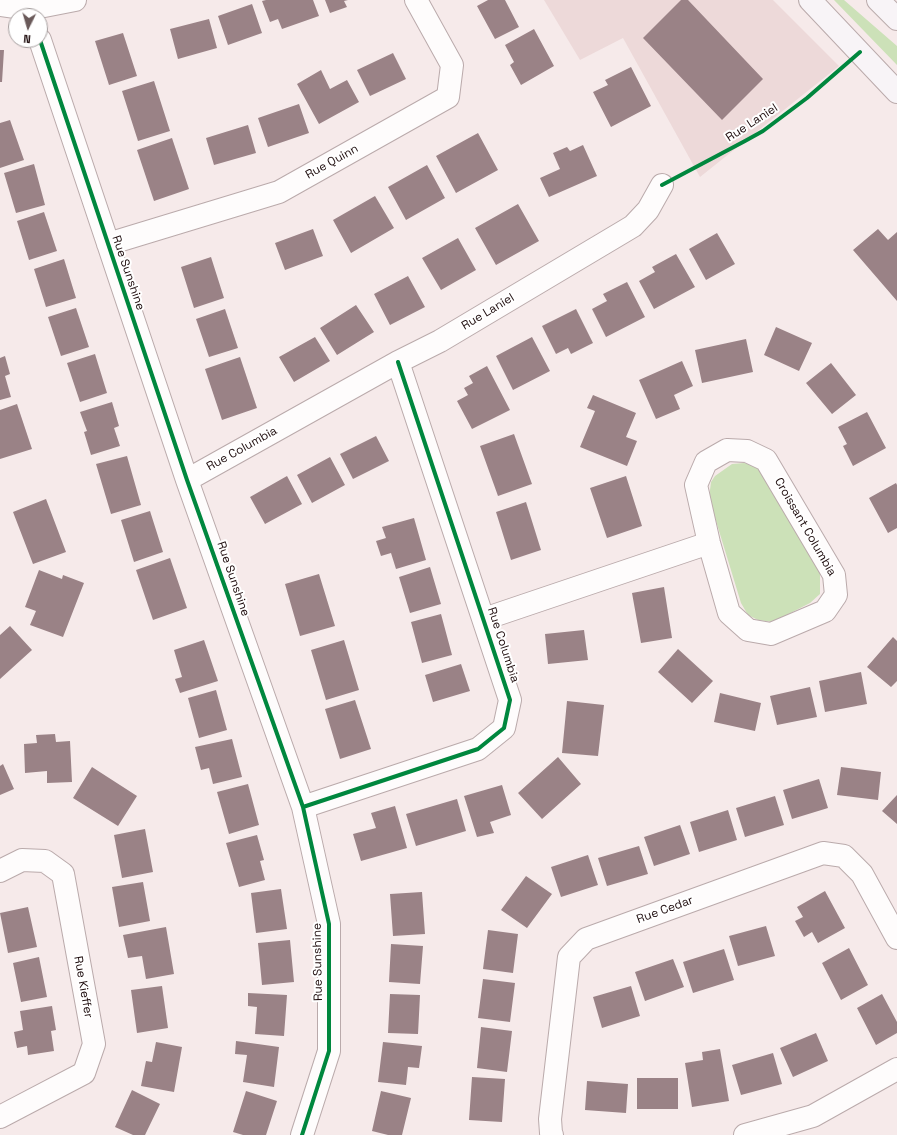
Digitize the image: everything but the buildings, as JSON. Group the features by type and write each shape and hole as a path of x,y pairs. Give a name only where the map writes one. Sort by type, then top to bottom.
{"main road":[{"path":"810,0 897,92"},
{"path":"878,0 897,19"}],"street":[{"path":"45,8 75,0"},
{"name":"Rue Quinn","path":"108,244 279,192 448,97 452,65 416,0"},
{"path":"0,5 13,8"},
{"name":"Rue Sunshine","path":"43,48 187,480 303,807 329,924 329,1051 302,1135"},
{"name":"Rue Laniel","path":"398,362 440,341 633,226 648,210 662,185"},
{"name":"Rue Columbia","path":"187,480 398,362 510,700 504,728 478,749 303,807"},
{"name":"Croissant Columbia","path":"727,450 747,451 766,460 834,575 836,595 825,611 771,634 748,630 729,613 709,543 696,485 706,462 727,450"},
{"path":"484,620 709,543"},
{"name":"Rue Cedar","path":"552,1135 550,1119 569,957 586,939 823,853 844,856 862,874 897,938"},
{"name":"Rue Kieffer","path":"0,871 22,860 45,861 63,874 94,1044 84,1073 0,1117"},
{"path":"745,1135 813,1116 897,1069"}],"shaded area":[{"path":"544,0 773,0 839,66 700,177 623,38 580,60"}],"green space":[{"path":"834,0 844,0 897,46 897,65"},
{"path":"732,464 754,464 765,473 820,571 820,594 810,603 773,622 758,620 748,615 741,603 709,498 711,482 715,476"}],"cycle path":[{"path":"43,48 187,480 303,807 329,924 329,1051 302,1135"},
{"path":"662,185 763,131 807,98 860,52"},
{"path":"303,807 478,749 504,728 510,700 398,362"}]}
